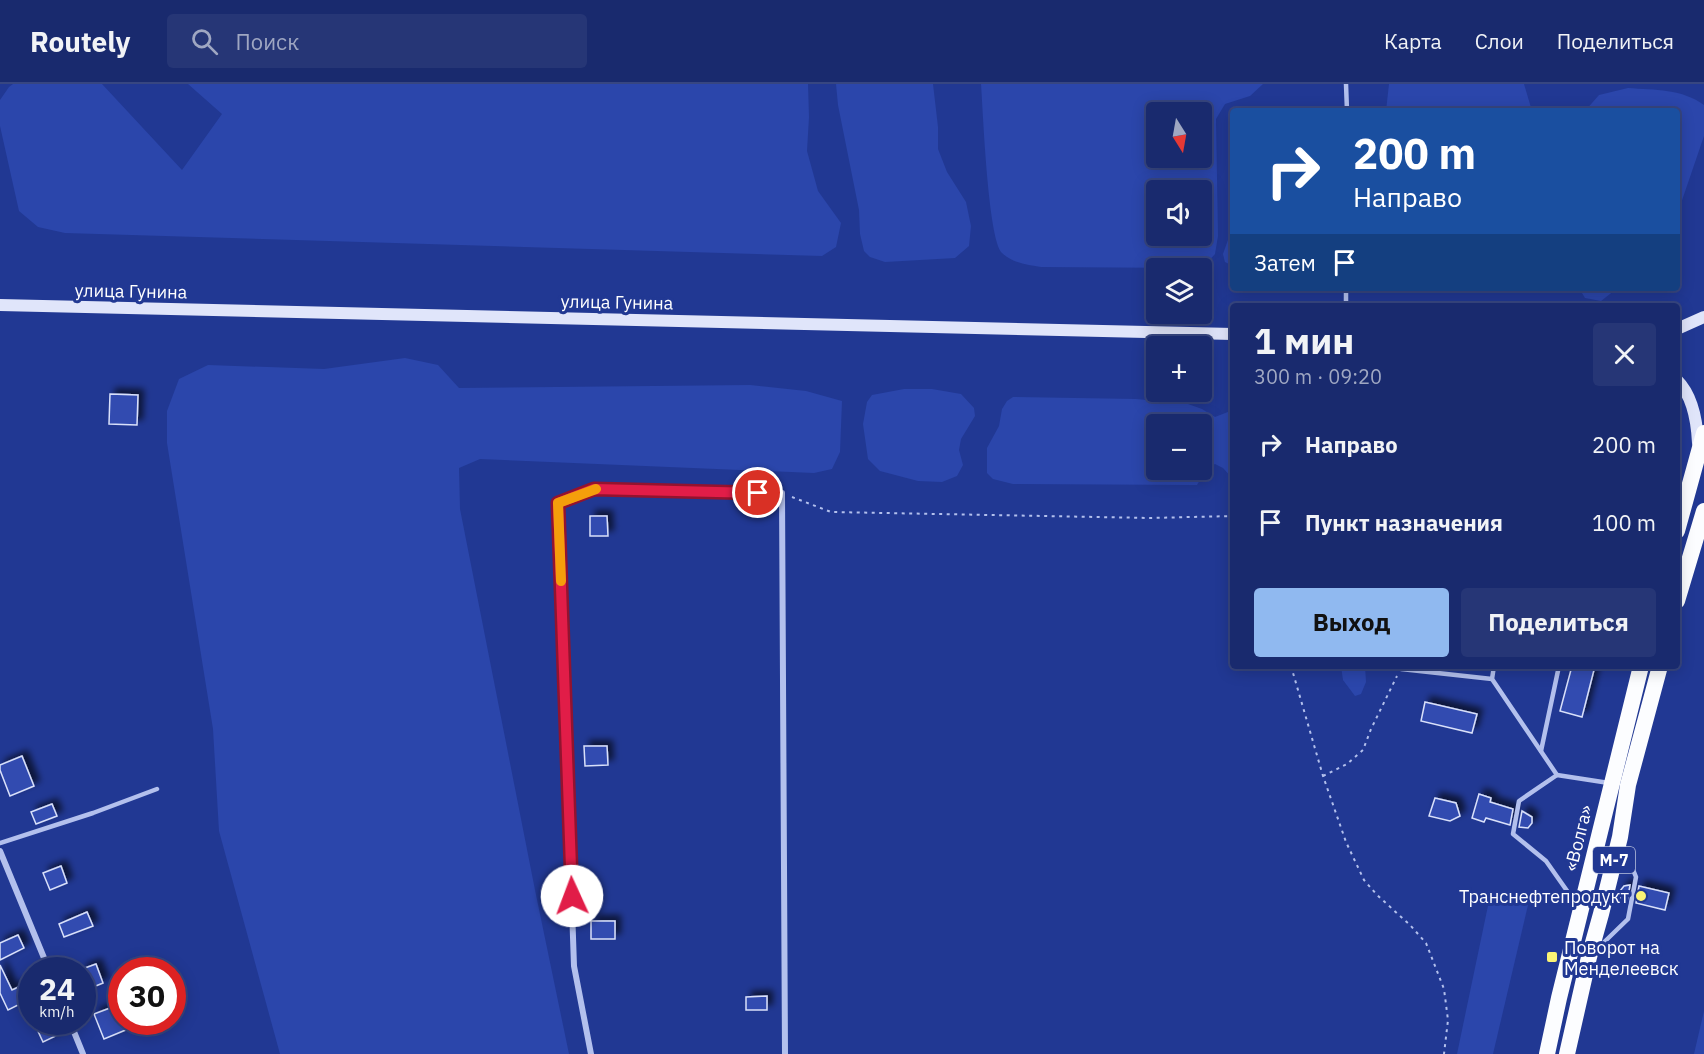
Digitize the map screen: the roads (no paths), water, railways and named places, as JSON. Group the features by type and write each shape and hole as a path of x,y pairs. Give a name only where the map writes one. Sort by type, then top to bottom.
{"highway":[{"path":"1680,520 1704,433"},
{"path":"1680,591 1704,511"},
{"name":"«Волга»","path":"1547,1054 1558,998 1640,669"},
{"name":"М-7","path":"1567,1054 1620,837 1628,785 1659,669"}],"main road":[{"name":"улица Гунина","path":"0,305 1230,334"},
{"path":"1680,328 1704,317"},
{"path":"1680,383 1696,420 1699,451"}],"street":[{"path":"591,1054 574,966 558,503 594,489 782,493 785,1054"},
{"path":"0,851 44,957"},
{"path":"75,1035 83,1054"}],"lane":[{"path":"1346,84 1347,108"},
{"path":"1401,669 1492,679"},
{"path":"1494,669 1492,679 1557,775"},
{"path":"1541,750 1559,669"},
{"path":"1581,912 1574,898 1546,861 1513,834 1519,801 1557,775 1612,784"},
{"path":"0,843 93,813 157,789"},
{"path":"1589,957 1628,919 1636,877 1620,837"}],"place":[{"name":"Транснефтепродукт","path":"1641,896"},
{"name":"Поворот на Менделеевск","path":"1552,957"}]}
